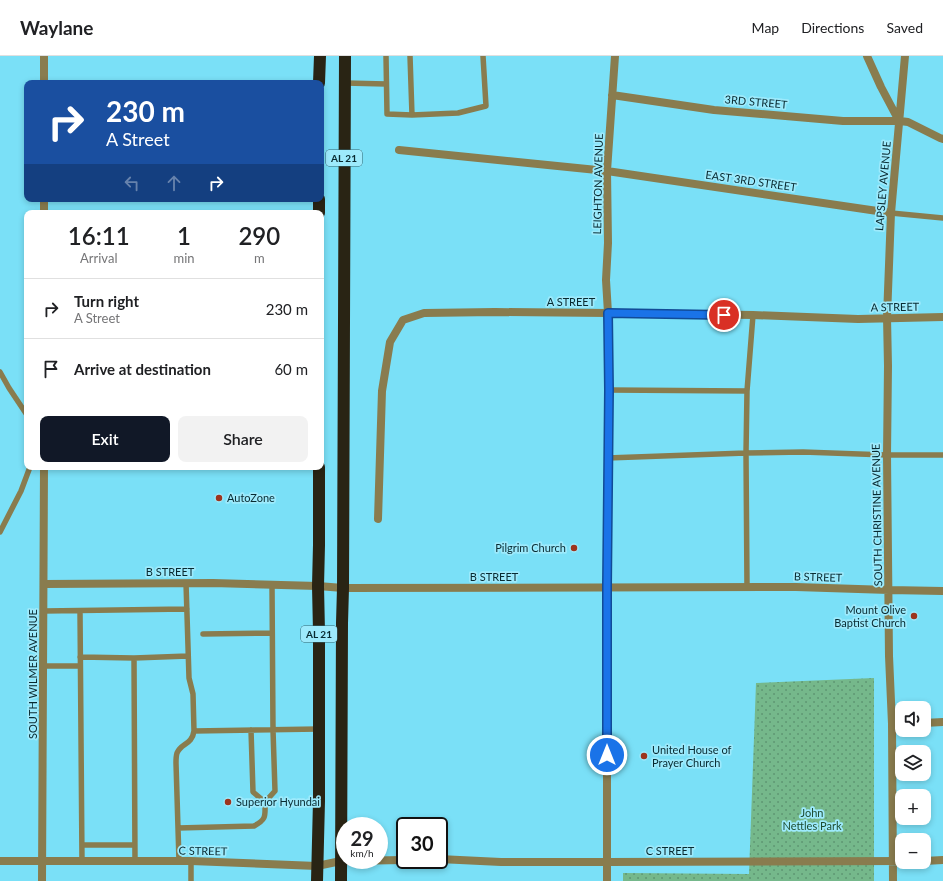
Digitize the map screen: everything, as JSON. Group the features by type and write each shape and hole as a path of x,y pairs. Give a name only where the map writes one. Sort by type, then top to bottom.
{"highway":[{"path":"319,80 320,56"},
{"name":"AL 21","path":"341,817 345,56"},
{"name":"AL 21","path":"317,881 319,801 319,470"},
{"name":"AL 21","path":"341,869 341,881"}],"street":[{"path":"44,56 44,80"},
{"name":"LEIGHTON AVENUE","path":"607,881 609,390 606,280 608,242 607,171 615,56"},
{"path":"867,56 881,87 900,121"},
{"name":"LAPSLEY AVENUE","path":"887,318 891,213 906,56"},
{"name":"3RD STREET","path":"612,95 714,110 843,121 908,122 940,138 943,138"},
{"name":"EAST 3RD STREET","path":"399,150 607,171 891,213"},
{"name":"A STREET","path":"378,519 382,391 390,342 403,320 424,313 753,315 858,319 943,317"},
{"name":"SOUTH CHRISTINE AVENUE","path":"887,318 889,656 892,724 893,881"},
{"name":"SOUTH WILMER AVENUE","path":"42,881 44,470"},
{"name":"B STREET","path":"44,584 213,583 343,588 747,586 943,591"},
{"path":"931,723 943,722"},
{"name":"C STREET","path":"448,859 502,862 893,862"},
{"path":"931,861 943,860"},
{"name":"C STREET","path":"0,861 191,861 317,866 336,862"}],"lane":[{"path":"386,56 388,114 412,115 458,113 486,106 483,56"},
{"path":"410,56 412,115"},
{"path":"345,83 386,84"},
{"path":"891,213 943,218"},
{"path":"747,586 747,391 753,315"},
{"path":"0,372 24,410"},
{"path":"609,390 747,391"},
{"path":"608,458 803,452 943,455"},
{"path":"0,532 21,491 29,470"},
{"path":"179,861 177,754 180,748 193,737 194,731 193,694 189,678 186,583"},
{"path":"264,802 275,791 272,585"},
{"path":"44,611 187,609"},
{"path":"80,611 82,862"},
{"path":"203,634 272,633"},
{"path":"80,657 134,658 188,656"},
{"path":"134,658 135,861"},
{"path":"44,666 80,666"},
{"path":"194,731 319,729"},
{"path":"178,828 254,826 262,822 265,814 264,802 253,792 251,730"},
{"path":"82,845 135,844"},
{"path":"191,861 191,881"}],"green space":[{"name":"John Nettles Park","path":"874,678 874,881 623,881 623,873 749,874 756,683"}],"place":[{"name":"AutoZone","path":"219,498"},
{"name":"Pilgrim Church","path":"574,548"},
{"name":"Mount Olive Baptist Church","path":"914,616"},
{"name":"United House of Prayer Church","path":"644,756"},
{"name":"Superior Hyundai","path":"228,802"}],"route":[{"path":"607,755 608,313 724,315"}]}
